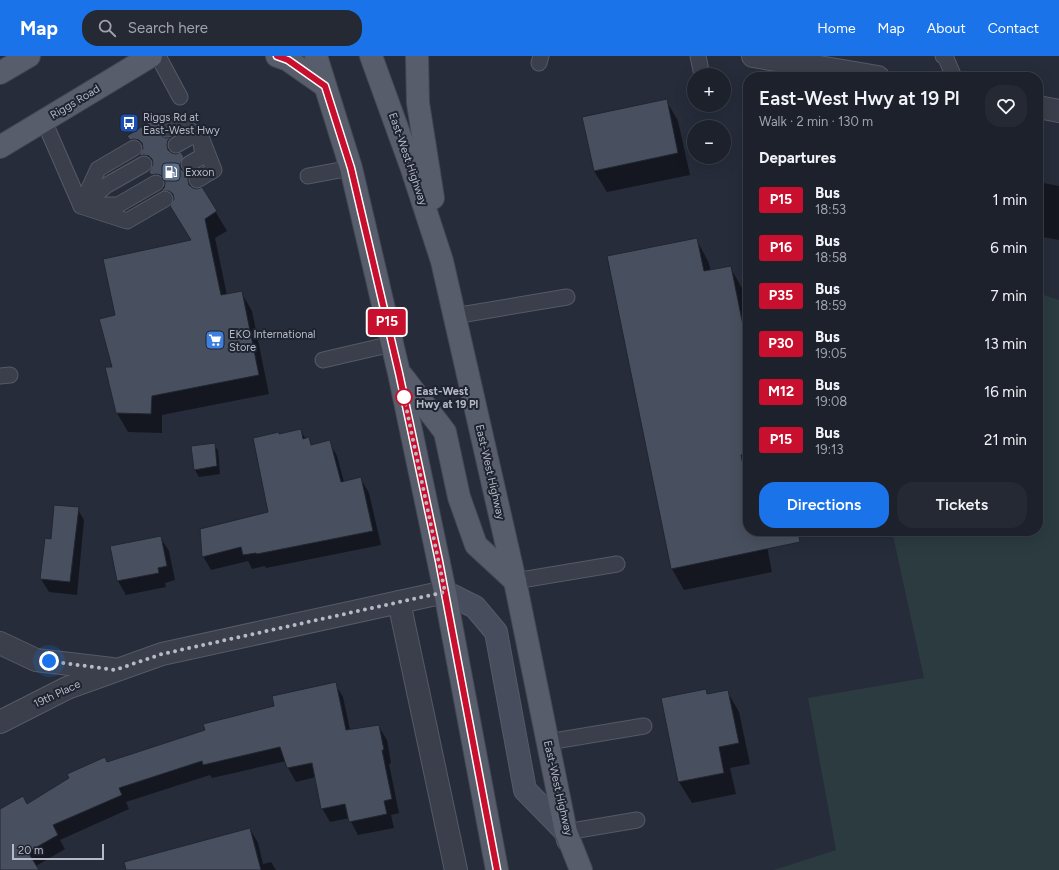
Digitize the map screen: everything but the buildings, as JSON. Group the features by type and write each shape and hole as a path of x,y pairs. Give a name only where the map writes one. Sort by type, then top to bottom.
{"main road":[{"path":"0,73 29,56"},
{"name":"Riggs Road","path":"0,148 151,56"},
{"path":"277,56 288,60 325,86"},
{"path":"316,56 351,168 399,373 445,592 497,870"},
{"name":"East-West Highway","path":"371,56 412,169 442,261 515,581 566,832 581,870"},
{"path":"417,56 418,103 442,261"},
{"path":"399,373 444,432 459,497 476,545 515,581"},
{"path":"445,592 474,607 496,632 525,790 566,832 574,870"}],"street":[{"path":"753,56 848,72"},
{"path":"1043,108 1059,111"},
{"name":"19th Place","path":"0,722 67,688 162,654 445,592"},
{"path":"400,602 456,870"},
{"name":"19th Place","path":"0,643 36,660 115,670"}],"lane":[{"path":"158,56 180,97"},
{"path":"698,56 701,68"},
{"path":"943,56 945,56 952,72"},
{"path":"44,120 81,206 127,221 166,199"},
{"path":"167,129 178,123 201,137 214,170 197,180"},
{"path":"176,145 190,137 201,137"},
{"path":"189,164 203,156 201,137"},
{"path":"81,206 98,169 134,148"},
{"path":"81,206 107,185 144,164"},
{"path":"308,176 351,168"},
{"path":"81,206 118,205 156,183"},
{"path":"454,316 567,296"},
{"path":"323,360 392,344"},
{"path":"515,581 617,564"},
{"path":"548,742 644,726"},
{"path":"566,832 637,820"}],"shaded area":[{"path":"1043,295 1059,300 1059,870 774,870 836,850 808,698 924,678 893,536 1043,536"}],"bus line":[{"name":"P15","path":"277,56 288,60 325,86 351,168 399,373 439,561 497,870"}],"place":[{"name":"Riggs Rd at East-West Hwy","path":"129,123"},
{"name":"Exxon","path":"171,172"},
{"name":"EKO International Store","path":"215,340"},
{"name":"East-West Hwy at 19 Pl","path":"404,397"}],"route":[{"path":"49,661 115,670 162,654 445,592 404,397"}]}
